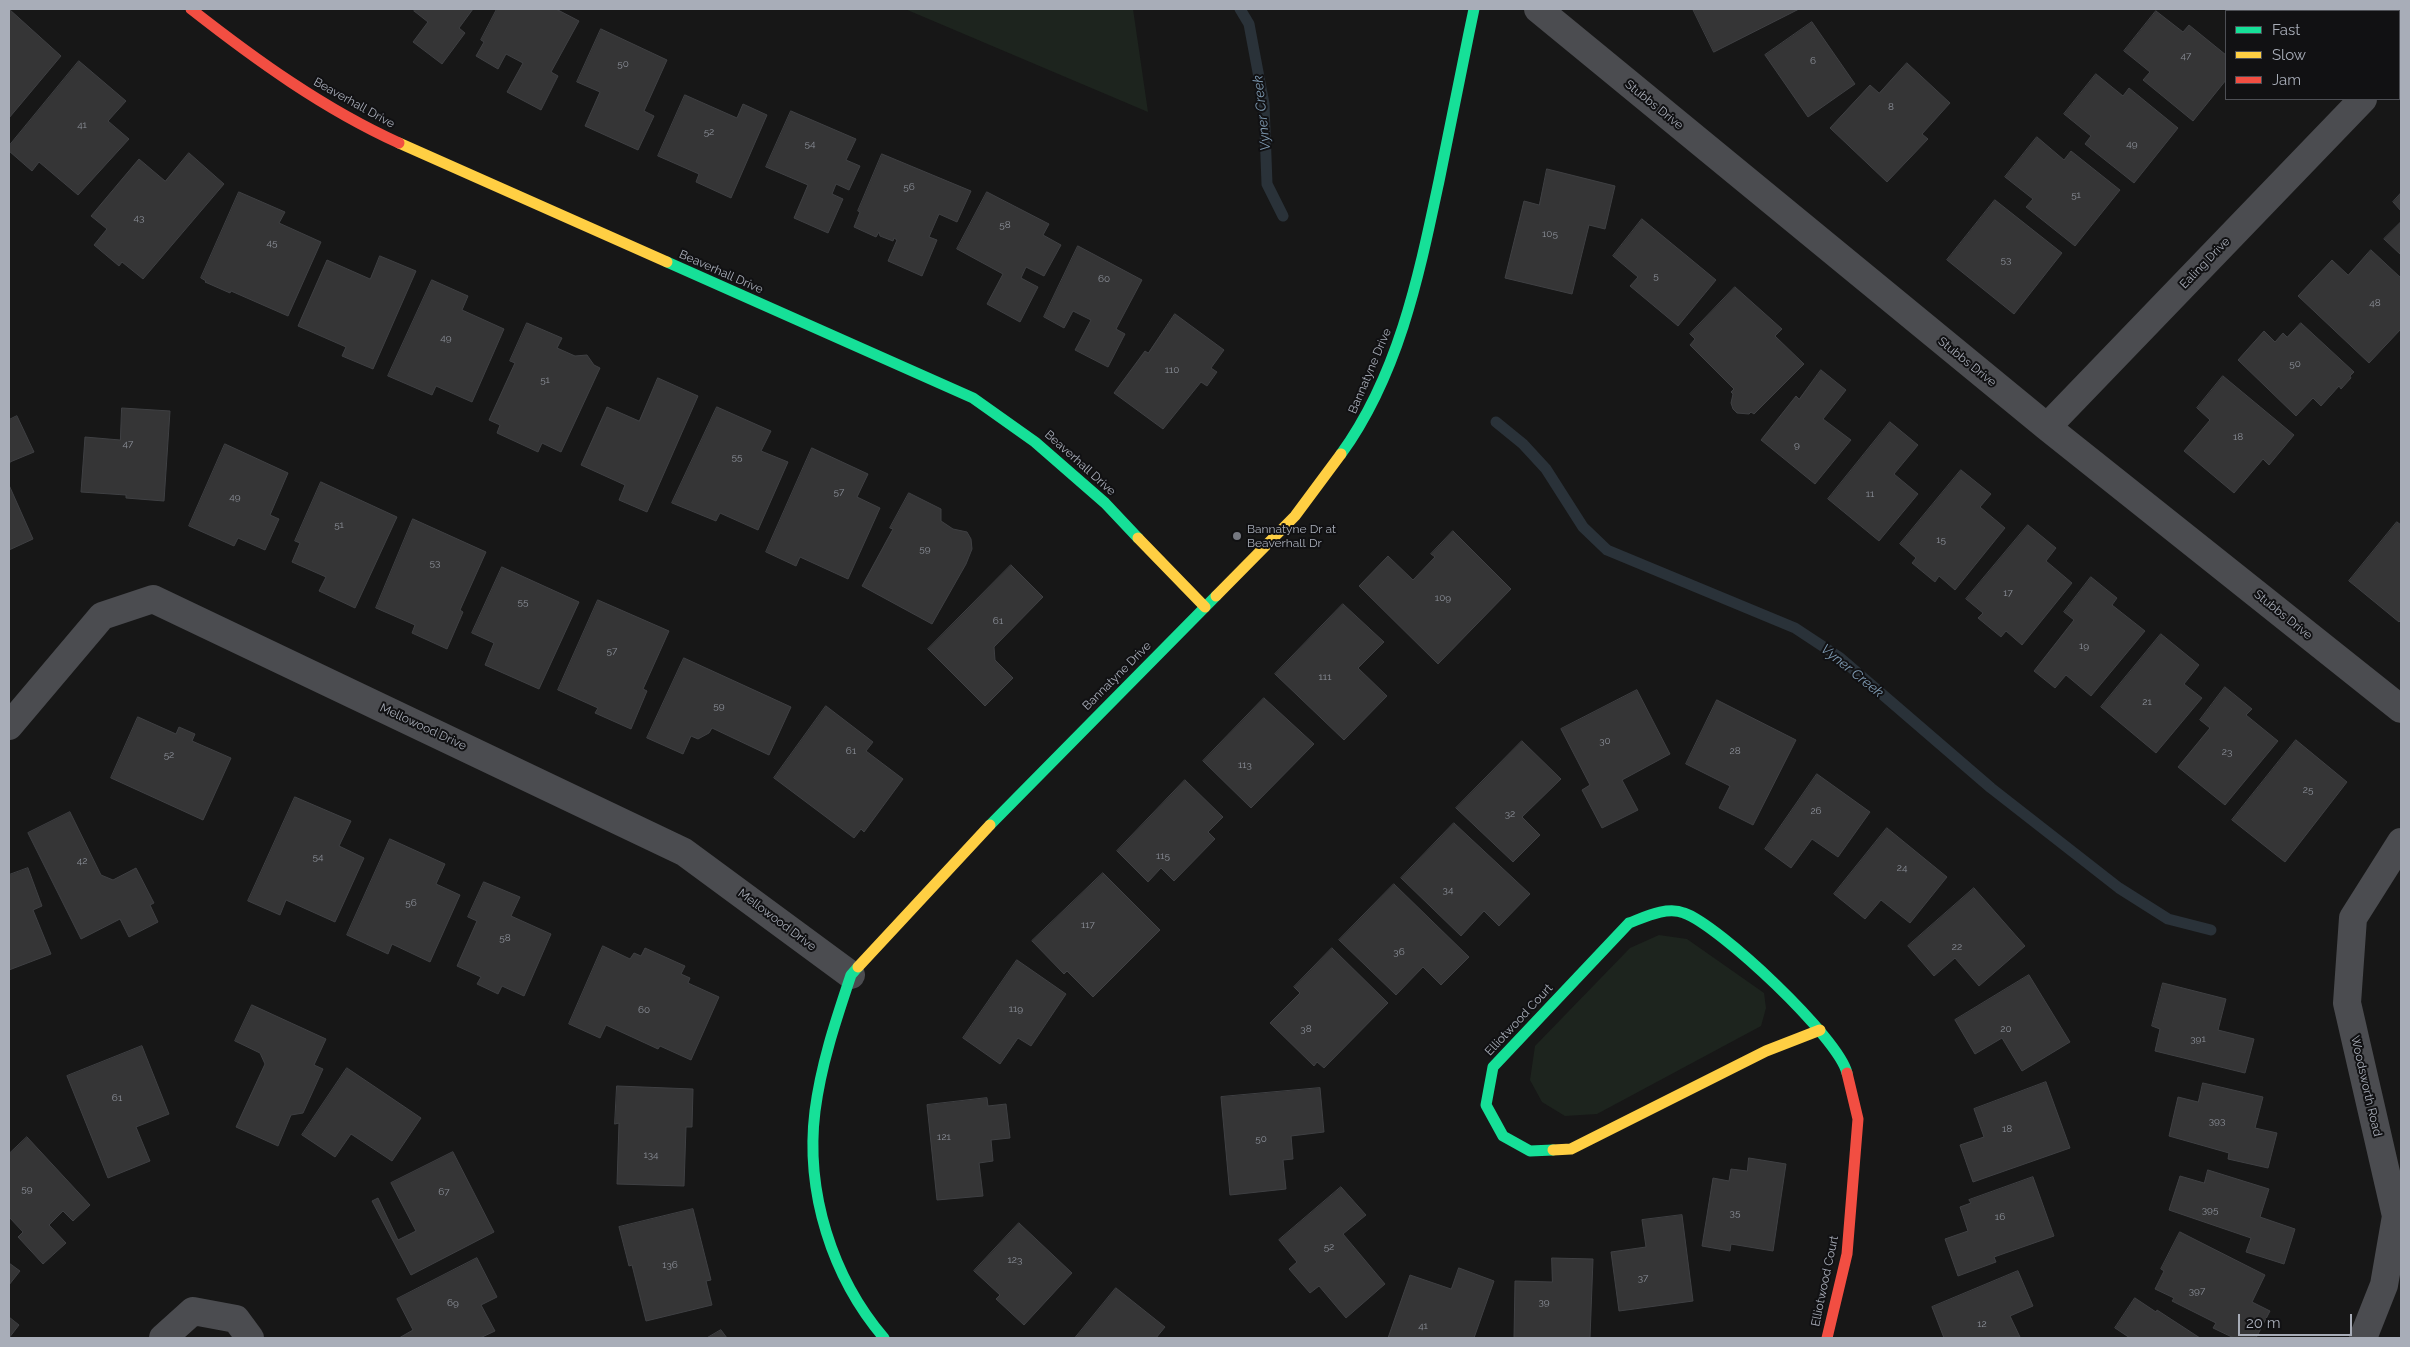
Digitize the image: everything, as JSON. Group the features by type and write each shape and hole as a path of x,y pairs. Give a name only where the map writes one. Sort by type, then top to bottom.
{"street":[{"name":"Beaverhall Drive","path":"191,9 256,60 377,133 973,398 1035,442 1105,503 1205,607"},
{"name":"Bannatyne Drive","path":"884,1338 873,1325 843,1278 822,1219 814,1166 815,1112 828,1045 851,975 974,841 1295,516 1361,426 1401,336 1423,258 1474,9"},
{"name":"Stubbs Drive","path":"1538,9 2047,427 2401,709"},
{"name":"Ealing Drive","path":"2047,427 2362,100"},
{"name":"Mellowood Drive","path":"9,726 102,616 153,599 684,852 851,975"},
{"name":"Woodsworth Road","path":"2363,1338 2384,1284 2396,1216 2347,1003 2353,918 2401,842"},
{"name":"Elliotwood Court","path":"1820,1030 1766,1051 1571,1149 1530,1151 1504,1136 1486,1105 1493,1067 1629,923 1656,913 1683,912 1714,931 1790,998 1820,1030 1845,1064 1858,1119 1847,1254 1827,1338"},
{"path":"163,1338 193,1310 236,1319 250,1338"}],"shaded area":[{"path":"905,9 1133,9 1148,112"},
{"path":"1659,935 1687,939 1764,993 1766,1008 1761,1026 1597,1114 1565,1116 1542,1102 1530,1080 1535,1046 1630,948"}],"building":[{"path":"9,9 61,56 9,118"},
{"path":"416,9 473,9 459,28 465,33 442,64 413,42 428,22 414,11"},
{"path":"497,9 556,9 579,21 551,72 558,76 541,110 507,92 523,63 506,54 498,69 476,56 484,42 481,40"},
{"path":"1693,9 1799,9 1714,52"},
{"path":"2253,9 2335,9 2334,10"},
{"path":"2156,11 2183,32 2189,25 2225,54 2225,81 2193,121 2143,80 2150,72 2124,51"},
{"path":"1812,22 1855,84 1808,117 1765,55"},
{"path":"601,29 667,60 644,111 654,116 638,150 585,126 600,92 577,82"},
{"path":"79,61 126,101 108,121 129,139 78,195 39,162 32,171 9,151 9,146"},
{"path":"1907,63 1950,103 1922,134 1928,139 1887,182 1830,128 1870,85 1879,93"},
{"path":"2096,74 2123,96 2129,88 2178,128 2134,183 2085,144 2091,136 2064,114"},
{"path":"685,95 737,118 743,104 767,115 731,198 696,182 699,174 658,156"},
{"path":"791,111 856,139 846,160 860,166 849,190 836,184 832,194 843,199 828,233 794,218 808,185 766,167"},
{"path":"2037,137 2064,160 2071,151 2120,190 2075,246 2026,207 2033,199 2005,177"},
{"path":"189,153 224,184 143,279 122,262 119,266 94,245 107,229 91,216 139,159 165,181"},
{"path":"882,154 971,191 957,222 939,214 929,237 937,240 922,276 888,261 897,240 894,238 893,241 880,236 879,232 876,237 854,227 860,212 858,211"},
{"path":"1547,169 1615,186 1605,229 1589,225 1572,294 1505,278 1524,201 1539,205"},
{"path":"239,192 285,212 279,223 321,242 288,316 231,291 230,293 205,282 201,278"},
{"path":"987,192 1049,224 1043,235 1061,245 1044,276 1026,267 1021,278 1038,287 1020,322 987,304 1003,274 957,249"},
{"path":"2401,193 2401,211 2393,202"},
{"path":"1995,200 2062,253 2014,314 1947,260"},
{"path":"1642,219 1716,280 1678,326 1630,286 1638,277 1613,256"},
{"path":"2401,222 2401,255 2384,239"},
{"path":"1078,246 1142,280 1116,329 1125,334 1108,367 1075,350 1091,320 1073,311 1064,328 1044,317"},
{"path":"2371,250 2401,278 2401,329 2369,363 2298,296 2332,260 2348,275"},
{"path":"380,256 416,271 373,369 342,356 346,347 298,326 327,260 370,279"},
{"path":"432,280 468,296 462,310 504,329 472,402 436,386 432,395 388,376"},
{"path":"1735,287 1782,329 1775,336 1804,364 1754,414 1751,412 1749,414 1737,413 1733,409 1731,403 1733,394 1731,392 1734,389 1690,345 1695,339 1690,334"},
{"path":"1175,314 1224,350 1211,368 1217,372 1207,386 1201,382 1163,429 1114,393 1145,351 1148,353"},
{"path":"527,323 562,338 557,348 575,356 587,355 594,365 600,368 561,452 542,443 538,452 497,433 500,425 489,420 515,363 510,361"},
{"path":"2301,323 2354,372 2341,389 2339,386 2321,406 2313,398 2296,416 2238,360 2264,331 2275,342 2283,333 2287,337"},
{"path":"1821,370 1846,390 1823,419 1851,440 1815,484 1761,440 1796,396 1799,399"},
{"path":"2223,376 2294,435 2269,465 2263,459 2234,493 2184,451 2210,420 2197,408"},
{"path":"658,378 698,396 647,512 619,500 625,485 581,465 607,407 639,421"},
{"path":"717,407 771,431 761,451 788,462 758,530 720,513 716,521 672,503"},
{"path":"122,408 170,411 164,501 126,498 126,495 81,492 85,437 120,440"},
{"path":"17,416 34,452 10,462 9,466 9,420"},
{"path":"1890,422 1918,445 1894,474 1918,494 1879,541 1828,499"},
{"path":"225,444 288,473 270,515 279,519 265,550 238,538 234,546 189,526"},
{"path":"812,448 868,474 857,497 880,508 848,579 800,557 796,566 766,552"},
{"path":"1961,470 1991,494 1980,507 2005,528 1955,590 1939,576 1935,582 1912,563 1916,558 1900,544"},
{"path":"321,482 397,517 355,608 319,591 326,577 292,562 300,543 295,541"},
{"path":"9,485 33,539 9,550"},
{"path":"909,493 941,509 941,521 953,529 967,532 971,539 972,549 966,564 932,624 862,586 893,529 890,528"},
{"path":"413,519 486,552 460,610 463,612 447,649 412,633 415,625 376,608"},
{"path":"2397,522 2401,525 2401,620 2399,622 2349,581"},
{"path":"2028,525 2056,548 2046,561 2072,583 2022,645 2006,631 2001,637 1978,618 1983,613 1966,599"},
{"path":"1453,531 1511,589 1438,664 1359,586 1388,556 1413,580 1435,557 1431,554"},
{"path":"1011,565 1043,597 994,647 995,660 1013,678 985,706 928,649"},
{"path":"502,567 579,602 539,689 485,665 494,643 472,633"},
{"path":"2091,577 2117,598 2112,605 2145,631 2091,696 2066,675 2055,688 2034,671 2074,620 2064,612"},
{"path":"598,600 669,631 643,689 647,691 631,729 595,713 598,708 558,690"},
{"path":"1343,604 1384,642 1358,668 1387,696 1344,740 1275,674"},
{"path":"2161,634 2199,665 2184,684 2202,698 2156,753 2101,707"},
{"path":"684,658 791,707 769,755 712,728 709,733 698,739 691,736 683,754 647,738"},
{"path":"2225,687 2252,709 2246,715 2278,741 2225,805 2178,767 2210,728 2200,720"},
{"path":"1637,690 1670,754 1622,780 1638,810 1602,828 1582,790 1590,785 1561,729"},
{"path":"1264,698 1314,744 1251,808 1203,761"},
{"path":"1717,700 1796,740 1753,825 1719,808 1730,786 1686,764"},
{"path":"826,706 873,742 866,751 903,779 864,832 861,829 854,838 774,778"},
{"path":"138,717 176,734 179,727 195,734 192,741 231,758 203,820 111,778"},
{"path":"2296,740 2347,782 2285,862 2232,820"},
{"path":"1522,741 1561,779 1522,817 1540,835 1513,862 1456,808"},
{"path":"1817,774 1870,812 1838,857 1812,839 1791,868 1765,849"},
{"path":"1185,780 1223,817 1208,832 1215,839 1174,881 1161,868 1148,882 1117,851"},
{"path":"295,797 351,821 339,846 364,858 335,922 286,900 280,915 248,901"},
{"path":"70,812 101,875 113,880 136,868 154,903 150,905 158,922 129,937 120,919 81,939 28,833"},
{"path":"1454,823 1530,894 1499,926 1484,911 1461,936 1401,878"},
{"path":"1887,828 1947,877 1910,923 1881,900 1865,919 1834,894"},
{"path":"390,839 445,864 436,884 460,895 430,962 392,944 388,954 347,935"},
{"path":"28,868 42,906 33,910 51,954 9,970 9,875"},
{"path":"1103,873 1160,930 1093,997 1067,971 1064,974 1032,941"},
{"path":"484,882 520,897 511,916 551,934 524,996 502,986 498,994 477,984 481,977 457,966 477,921 468,917"},
{"path":"1394,884 1469,957 1441,985 1423,967 1396,995 1339,940"},
{"path":"1974,888 2025,946 1979,986 1955,958 1934,976 1908,946"},
{"path":"603,946 630,959 634,953 641,956 645,948 685,966 681,974 690,978 688,983 719,997 691,1060 660,1046 658,1049 606,1025 600,1038 569,1024"},
{"path":"1332,948 1388,1003 1324,1068 1317,1062 1314,1066 1270,1023 1300,993 1294,987"},
{"path":"1017,960 1066,994 1031,1046 1018,1038 1000,1064 963,1038"},
{"path":"2029,975 2070,1042 2022,1071 2002,1038 1975,1054 1955,1020"},
{"path":"2163,983 2226,999 2218,1030 2254,1039 2245,1073 2155,1051 2160,1029 2152,1026"},
{"path":"252,1005 326,1039 314,1065 323,1069 303,1113 291,1115 278,1146 236,1127 265,1064 260,1053 235,1041"},
{"path":"142,1046 169,1114 136,1127 150,1161 108,1178 67,1076"},
{"path":"347,1068 421,1118 392,1161 351,1134 335,1157 302,1135"},
{"path":"2046,1082 2070,1148 1973,1182 1960,1145 1984,1137 1974,1109"},
{"path":"2203,1083 2263,1097 2255,1128 2277,1133 2268,1168 2228,1159 2229,1153 2169,1136 2178,1097 2198,1102"},
{"path":"617,1086 693,1089 692,1127 686,1127 684,1186 617,1184 619,1123 615,1124"},
{"path":"1320,1088 1324,1132 1291,1136 1293,1159 1283,1160 1286,1189 1230,1195 1221,1097"},
{"path":"987,1098 988,1106 1006,1104 1010,1138 991,1140 993,1161 979,1163 983,1196 937,1200 927,1105"},
{"path":"27,1137 90,1205 73,1221 63,1211 49,1225 66,1243 43,1264 18,1237 23,1232 9,1217 9,1154"},
{"path":"453,1152 494,1232 411,1275 372,1201 378,1198 398,1240 416,1231 391,1183"},
{"path":"1749,1158 1786,1164 1773,1251 1731,1244 1730,1251 1702,1246 1713,1178 1729,1181 1731,1169 1747,1171"},
{"path":"2208,1170 2269,1189 2260,1217 2295,1229 2284,1264 2246,1252 2251,1238 2169,1210 2180,1176 2204,1183"},
{"path":"2033,1177 2054,1236 1994,1257 1996,1262 1958,1276 1945,1239 1968,1231 1960,1207 1971,1203 1969,1200"},
{"path":"1341,1187 1366,1215 1343,1234 1385,1284 1346,1318 1319,1286 1310,1293 1289,1269 1297,1262 1279,1240"},
{"path":"693,1209 711,1280 706,1281 712,1305 646,1321 632,1265 629,1266 619,1227"},
{"path":"1682,1215 1693,1301 1619,1311 1611,1252 1646,1247 1642,1220"},
{"path":"1019,1223 1072,1273 1024,1325 996,1299 1000,1295 974,1271"},
{"path":"2180,1232 2265,1275 2252,1302 2270,1311 2256,1338 2234,1338 2213,1328 2216,1323 2172,1301 2174,1298 2155,1289 2164,1271 2161,1269"},
{"path":"477,1258 497,1297 481,1305 495,1331 480,1338 399,1338 413,1330 397,1299"},
{"path":"1552,1258 1593,1259 1590,1338 1514,1338 1515,1281 1552,1282"},
{"path":"9,1263 20,1271 9,1285"},
{"path":"1459,1268 1494,1281 1474,1338 1388,1338 1410,1275 1451,1289"},
{"path":"2018,1271 2033,1306 2010,1316 2020,1337 1944,1338 1932,1307"},
{"path":"1116,1288 1165,1327 1156,1338 1075,1338"},
{"path":"2135,1298 2200,1338 2130,1338 2115,1328"},
{"path":"9,1317 19,1325 9,1338"},
{"path":"721,1330 727,1338 707,1338"}],"waterway":[{"name":"Vyner Creek","path":"1240,9 1249,24 1264,104 1267,184 1283,216"},
{"name":"Vyner Creek","path":"1496,422 1523,444 1546,469 1583,527 1607,550 1795,628 1839,657 1991,788 2119,888 2168,919 2211,930"}],"traffic: fast":[{"path":"1341,454 1361,423 1378,391 1404,323 1423,252 1474,9"},
{"path":"667,262 973,398 1035,442 1105,503 1138,538"},
{"path":"990,825 1216,596"},
{"path":"1553,1150 1530,1151 1503,1136 1486,1105 1493,1067 1629,923 1656,913 1670,911 1684,913 1701,922 1723,938 1776,984 1801,1010 1823,1035 1839,1057 1847,1073"},
{"path":"858,967 851,975 821,1076 815,1111 814,1172 826,1232 837,1261 850,1288 884,1338"}],"traffic: slow":[{"path":"399,143 667,262"},
{"path":"1216,596 1295,516 1341,454"},
{"path":"1138,538 1205,607"},
{"path":"858,967 990,825"},
{"path":"1553,1150 1571,1149 1766,1051 1820,1030"}],"traffic: jam":[{"path":"191,9 240,47 317,99 371,130 399,143"},
{"path":"1827,1338 1847,1254 1858,1119 1847,1073"}],"place":[{"name":"Bannatyne Dr at Beaverhall Dr","path":"1237,536"}]}
